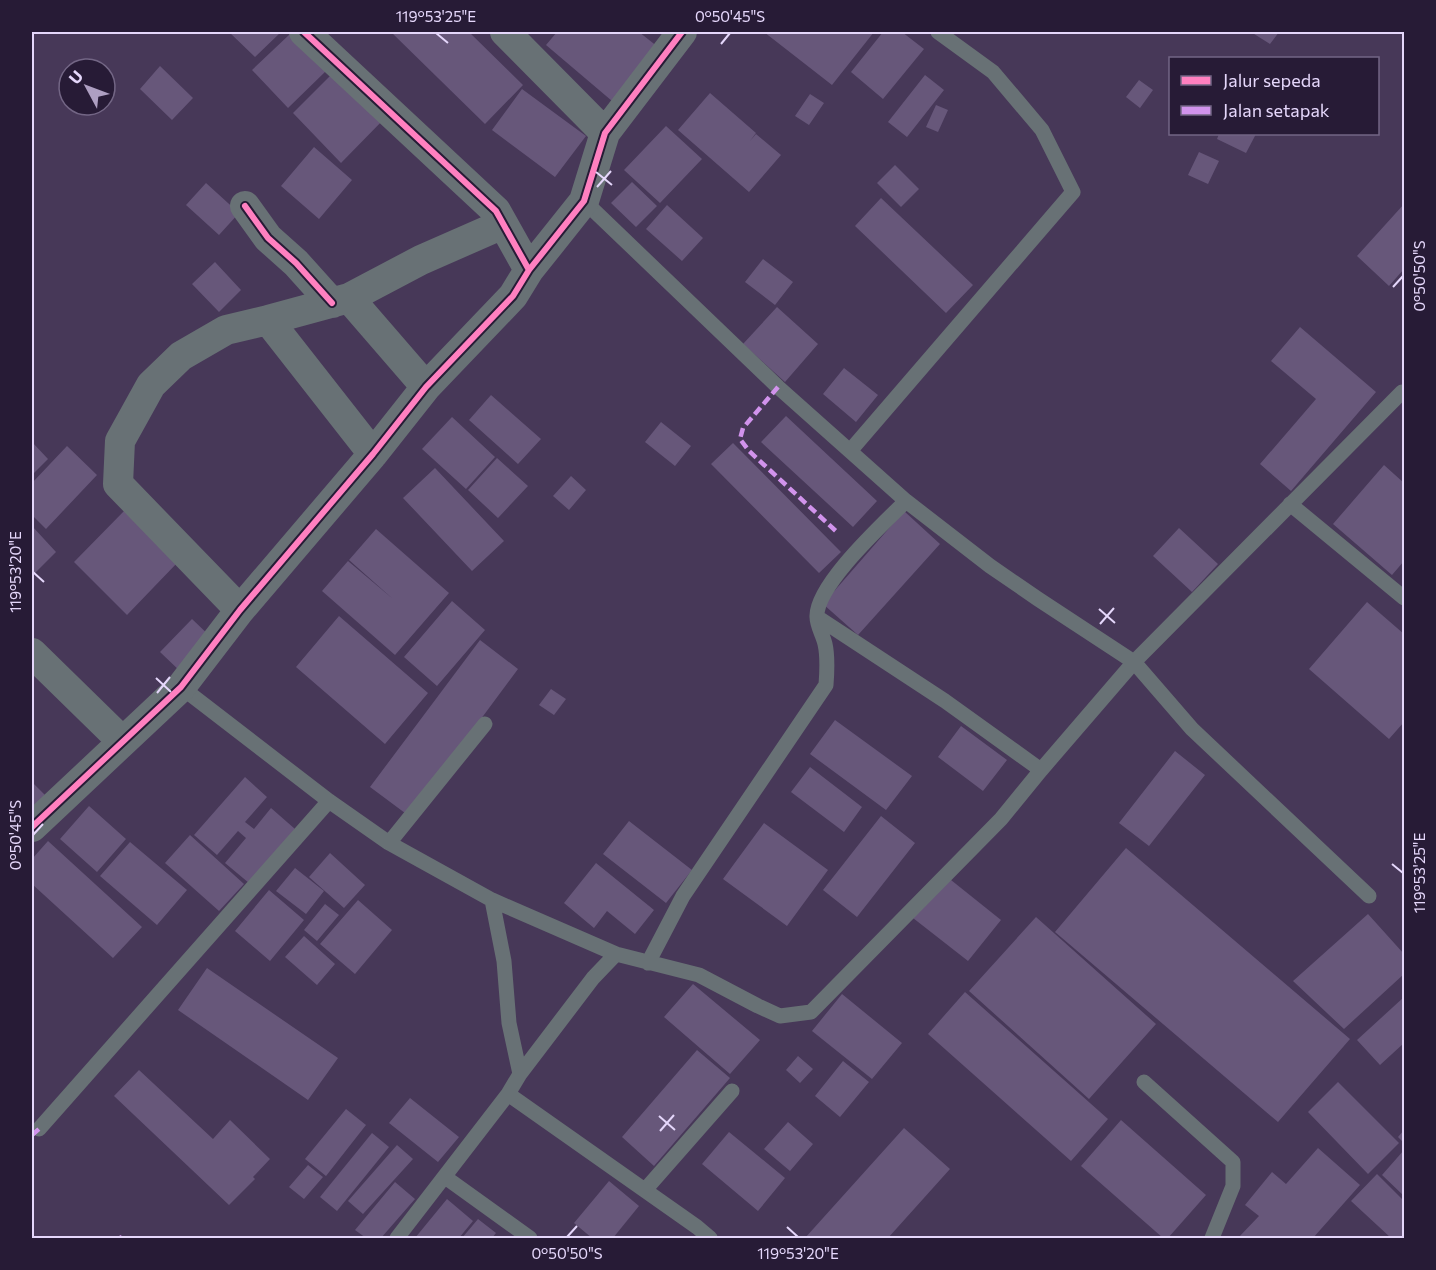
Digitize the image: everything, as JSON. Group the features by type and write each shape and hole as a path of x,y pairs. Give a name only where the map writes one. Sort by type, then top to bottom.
{"street":[{"path":"304,32 496,211 529,270"},
{"path":"505,32 606,133"},
{"path":"32,827 181,687 240,610 373,454 426,387 513,296 529,270 584,201 606,133 682,32"},
{"path":"245,206 268,238 340,301 426,387"},
{"path":"240,610 118,484 120,441 151,385 181,356 226,330 340,301 421,260 503,224"},
{"path":"268,320 373,454"},
{"path":"32,653 122,741"}],"lane":[{"path":"850,451 1073,192 1042,130 993,72 938,32"},
{"path":"584,201 778,387 906,501 990,566 1134,662 1192,729 1369,896"},
{"path":"181,687 329,801 389,843 492,900 616,954 699,975 780,1016 811,1012 1001,819 1134,662 1402,392"},
{"path":"648,963 682,896 826,685 825,646 817,617 820,600 844,566 906,501"},
{"path":"1290,504 1404,598"},
{"path":"817,617 945,700 1041,770"},
{"path":"389,843 485,724"},
{"path":"39,1129 329,801"},
{"path":"492,900 504,961 509,1023 520,1074"},
{"path":"398,1239 593,978 616,954"},
{"path":"1144,1082 1233,1162 1233,1186 1212,1239"},
{"path":"645,1190 732,1091"},
{"path":"508,1094 697,1227 710,1239"},
{"path":"445,1177 530,1239"}],"building":[{"path":"229,32 281,32 255,57"},
{"path":"391,32 469,32 523,85 485,124"},
{"path":"557,32 639,32 658,47 612,101 546,45"},
{"path":"764,32 874,32 832,85"},
{"path":"883,32 902,32 924,49 883,99 851,72"},
{"path":"1251,32 1279,32 1270,44"},
{"path":"290,34 326,71 288,108 252,70"},
{"path":"160,66 193,98 172,120 140,89"},
{"path":"338,68 386,117 341,163 293,113"},
{"path":"925,75 944,90 907,137 888,122"},
{"path":"1139,80 1153,90 1140,108 1126,97"},
{"path":"522,89 586,136 555,177 492,130"},
{"path":"710,93 756,133 750,141 756,134 781,155 749,192 678,130"},
{"path":"810,94 824,103 809,125 795,116"},
{"path":"936,105 948,110 938,132 926,127"},
{"path":"666,126 702,159 660,203 624,170"},
{"path":"1219,135 1255,135 1246,153 1217,139"},
{"path":"314,147 352,180 319,219 281,186"},
{"path":"1199,152 1219,161 1208,184 1188,175"},
{"path":"895,165 919,189 901,207 877,183"},
{"path":"632,182 657,206 636,227 611,203"},
{"path":"206,183 239,213 219,235 186,205"},
{"path":"881,198 973,285 946,313 855,226"},
{"path":"1404,204 1404,269 1389,286 1357,256"},
{"path":"667,205 703,238 682,261 646,229"},
{"path":"763,259 793,282 775,305 745,282"},
{"path":"215,262 241,290 219,312 192,284"},
{"path":"777,307 818,344 785,382 743,344"},
{"path":"1300,327 1376,392 1291,491 1260,464 1316,399 1271,361"},
{"path":"844,368 878,395 856,422 823,394"},
{"path":"491,395 541,439 518,464 469,420"},
{"path":"786,416 877,501 853,527 761,442"},
{"path":"452,417 495,457 466,489 422,449"},
{"path":"661,422 691,446 675,466 645,442"},
{"path":"32,442 48,459 32,475"},
{"path":"733,443 841,552 819,573 711,464"},
{"path":"67,446 97,475 46,529 32,515 32,483"},
{"path":"497,458 528,486 498,518 468,490"},
{"path":"1384,465 1404,483 1404,561 1392,575 1333,524"},
{"path":"435,468 504,541 472,571 403,498"},
{"path":"571,476 586,490 569,510 553,496"},
{"path":"125,510 178,562 127,615 74,562"},
{"path":"904,511 940,544 858,635 823,604"},
{"path":"32,526 56,552 32,576"},
{"path":"1179,528 1218,564 1192,592 1153,556"},
{"path":"376,529 449,593 395,655 322,591 348,561 393,599 349,560"},
{"path":"452,601 485,630 437,686 404,657"},
{"path":"1367,602 1404,634 1404,722 1389,739 1309,669"},
{"path":"339,616 428,693 385,744 296,667"},
{"path":"192,619 214,640 182,673 160,652"},
{"path":"480,640 518,669 409,816 370,787"},
{"path":"551,689 566,699 554,715 539,705"},
{"path":"835,720 912,776 886,810 810,754"},
{"path":"961,726 1007,760 983,791 938,757"},
{"path":"1175,751 1205,775 1149,846 1119,823"},
{"path":"810,767 862,807 844,832 791,792"},
{"path":"245,777 267,797 245,822 254,829 271,808 295,829 249,883 225,863 246,838 238,831 217,855 194,835"},
{"path":"32,782 47,797 32,812"},
{"path":"89,806 126,839 97,872 60,839"},
{"path":"881,816 915,843 857,917 823,890"},
{"path":"629,821 692,870 666,903 603,854"},
{"path":"764,823 828,870 787,926 723,879"},
{"path":"190,835 244,884 219,911 165,863"},
{"path":"48,841 142,927 113,958 32,884 32,859"},
{"path":"130,842 187,890 157,925 100,876"},
{"path":"1126,848 1350,1039 1278,1122 1055,932"},
{"path":"330,853 365,885 344,908 309,877"},
{"path":"596,863 654,910 635,934 607,911 594,928 564,903"},
{"path":"295,868 324,891 306,914 276,891"},
{"path":"946,876 1001,920 968,961 913,918"},
{"path":"269,890 304,920 270,961 235,931"},
{"path":"358,900 392,930 355,974 320,944"},
{"path":"325,904 339,915 317,941 304,930"},
{"path":"1368,914 1404,954 1404,974 1344,1029 1293,981"},
{"path":"1036,917 1156,1024 1089,1099 969,991"},
{"path":"304,936 335,964 317,985 285,957"},
{"path":"207,968 338,1058 308,1100 178,1010"},
{"path":"693,984 760,1040 730,1074 664,1017"},
{"path":"965,992 1108,1119 1071,1161 928,1034"},
{"path":"842,994 902,1043 872,1079 812,1031"},
{"path":"1404,997 1404,1043 1380,1065 1357,1040"},
{"path":"697,1050 730,1078 654,1166 622,1137"},
{"path":"798,1056 813,1069 800,1083 786,1070"},
{"path":"843,1061 869,1082 840,1117 815,1096"},
{"path":"139,1070 213,1139 230,1120 270,1159 253,1177 255,1179 229,1205 114,1096"},
{"path":"1338,1082 1399,1143 1368,1174 1308,1112"},
{"path":"410,1098 459,1137 438,1162 389,1123"},
{"path":"346,1109 366,1125 326,1176 305,1159"},
{"path":"1121,1120 1206,1195 1168,1238 1163,1238 1081,1166"},
{"path":"788,1122 813,1144 790,1171 764,1149"},
{"path":"904,1128 950,1169 888,1238 805,1238"},
{"path":"1404,1130 1404,1143 1398,1137"},
{"path":"729,1132 785,1178 758,1211 702,1164"},
{"path":"372,1133 389,1147 337,1211 320,1197"},
{"path":"397,1145 413,1159 363,1214 348,1201"},
{"path":"1318,1148 1360,1185 1313,1238 1238,1238 1259,1216 1245,1205 1272,1172 1286,1184"},
{"path":"1404,1150 1404,1196 1382,1175"},
{"path":"308,1165 323,1177 304,1199 289,1187"},
{"path":"1377,1174 1404,1201 1404,1238 1391,1238 1351,1201"},
{"path":"609,1181 639,1206 613,1238 592,1238 574,1223"},
{"path":"395,1182 415,1199 381,1238 366,1238 355,1230"},
{"path":"447,1199 473,1221 459,1238 415,1238"},
{"path":"478,1219 496,1233 492,1238 462,1238"}],"marked path":[{"path":"778,387 743,428 740,439 749,451 838,533"},
{"path":"32,1135 39,1129"}],"cycle path":[{"path":"304,32 496,211 529,270"},
{"path":"32,827 181,687 240,610 373,454 426,387 513,296 529,270 584,201 605,133 682,32"},
{"path":"245,206 268,238 296,263 332,303"}]}
